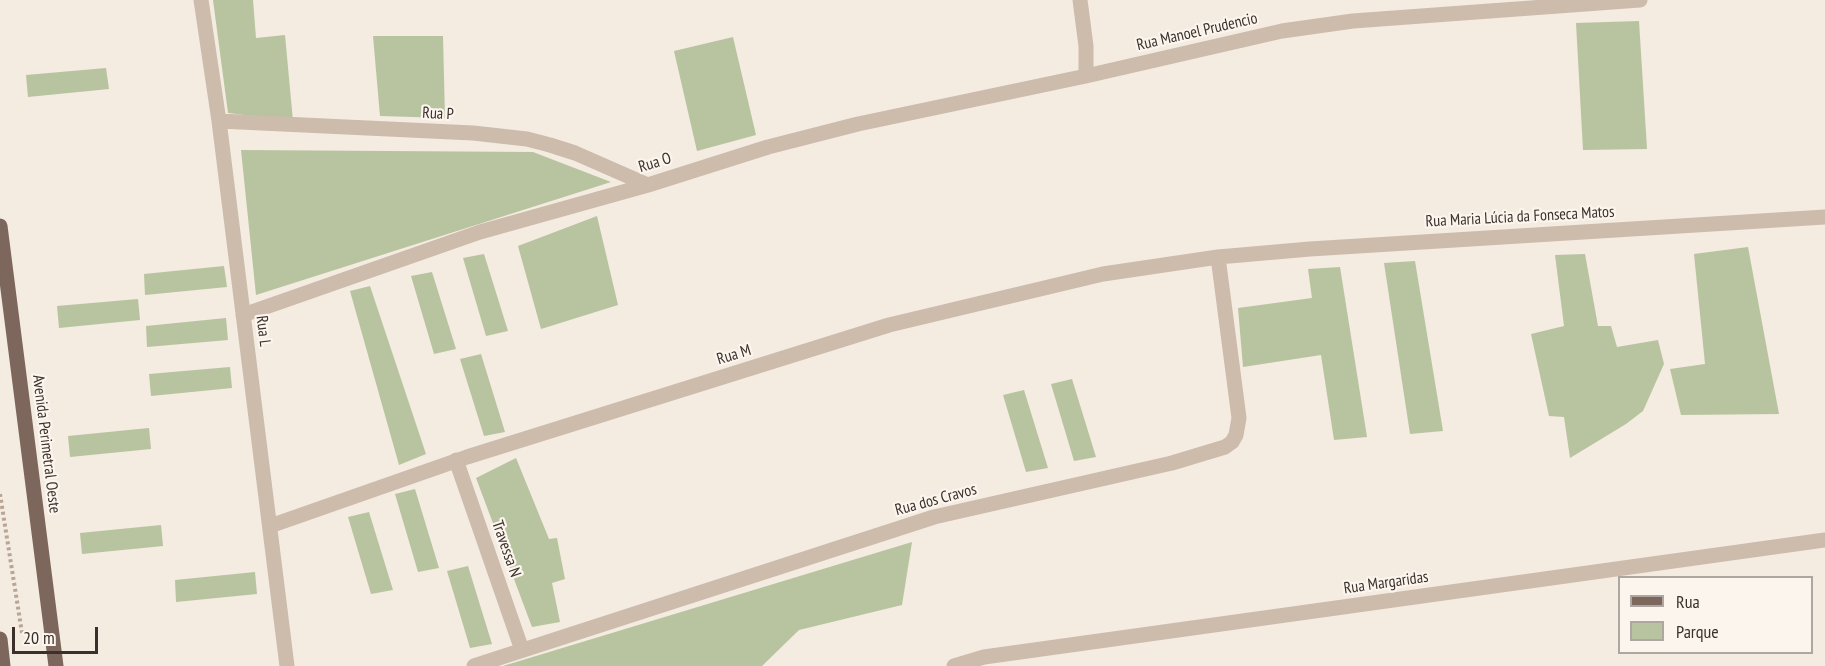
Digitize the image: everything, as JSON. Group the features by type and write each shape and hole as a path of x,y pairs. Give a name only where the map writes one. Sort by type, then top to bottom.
{"main road":[{"name":"Avenida Perimetral Oeste","path":"0,226 56,666"},
{"path":"0,639 3,666"}],"street":[{"name":"Rua L","path":"201,0 219,121 287,666"},
{"path":"1080,0 1086,46 1086,76"},
{"name":"Rua Manoel Prudencio","path":"1086,76 1271,34 1353,21 1640,0"},
{"name":"Rua O","path":"243,315 480,232 648,185 768,147 858,124 1086,76"},
{"name":"Rua P","path":"219,121 474,133 526,139 550,144 574,153 648,185"},
{"name":"Rua Maria Lúcia da Fonseca Matos","path":"1218,257 1366,244 1825,217"},
{"name":"Rua M","path":"270,526 456,460 889,325 1103,274 1218,257"},
{"name":"Rua dos Cravos","path":"474,666 934,517 1172,463 1225,447 1236,435 1239,418 1218,257"},
{"name":"Travessa N","path":"456,460 522,650"},
{"name":"Rua Margaridas","path":"954,666 984,657 1825,540"}],"path":[{"path":"0,494 24,643"}],"green space":[{"path":"213,0 253,0 256,38 285,35 293,121 228,113"},
{"path":"1639,21 1647,149 1583,150 1576,23"},
{"path":"373,36 443,36 445,118 380,116"},
{"path":"733,37 756,135 697,151 674,51"},
{"path":"106,68 109,89 28,97 26,75"},
{"path":"241,150 533,152 611,182 256,295"},
{"path":"597,216 618,305 541,329 518,246"},
{"path":"1748,247 1779,414 1681,415 1670,369 1705,364 1694,254"},
{"path":"484,254 508,331 486,336 463,258"},
{"path":"1585,254 1598,326 1611,326 1617,347 1658,340 1664,364 1643,411 1570,458 1564,417 1549,416 1531,334 1564,326 1555,255"},
{"path":"1415,261 1443,431 1410,434 1384,263"},
{"path":"224,266 227,287 145,295 144,274"},
{"path":"1340,267 1367,437 1334,440 1321,355 1243,367 1238,308 1312,298 1308,269"},
{"path":"432,272 456,349 434,354 411,276"},
{"path":"370,286 426,454 399,465 350,291"},
{"path":"138,299 140,320 59,328 57,306"},
{"path":"226,318 228,340 147,347 146,326"},
{"path":"481,354 505,432 484,436 460,359"},
{"path":"230,367 232,388 151,396 149,374"},
{"path":"1072,379 1096,457 1074,461 1051,384"},
{"path":"1024,390 1048,468 1026,472 1003,395"},
{"path":"149,428 151,449 70,457 68,436"},
{"path":"516,458 549,539 557,538 565,579 552,583 560,622 532,627 476,478"},
{"path":"415,489 439,568 418,572 395,494"},
{"path":"369,512 393,590 371,594 348,517"},
{"path":"161,525 163,546 82,554 80,533"},
{"path":"912,542 902,605 799,630 762,666 503,666"},
{"path":"468,566 492,644 470,648 447,571"},
{"path":"255,572 257,594 176,602 175,580"}]}
